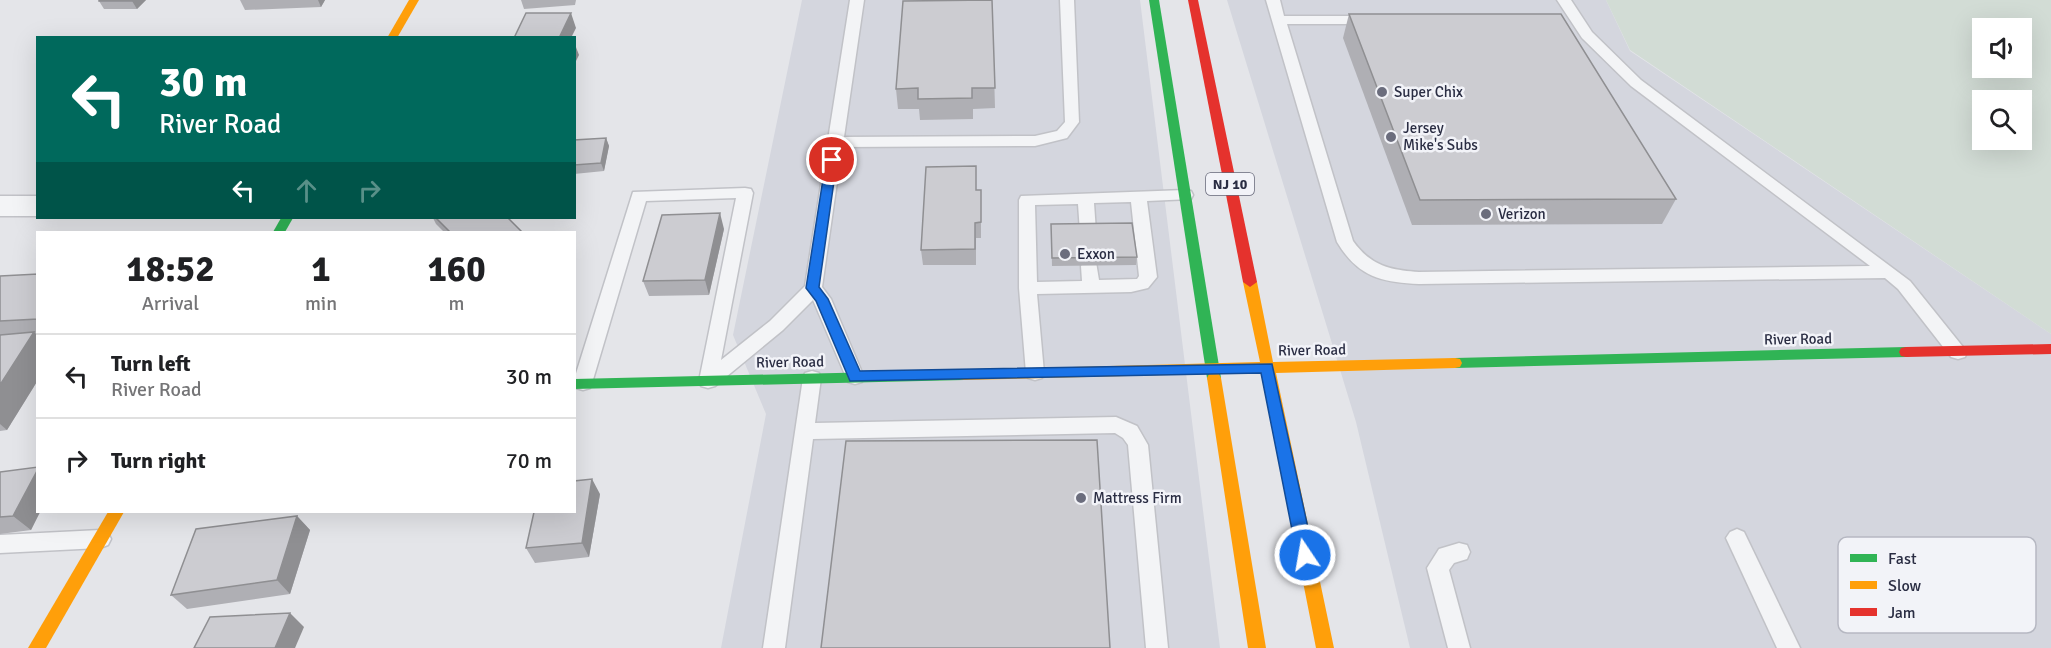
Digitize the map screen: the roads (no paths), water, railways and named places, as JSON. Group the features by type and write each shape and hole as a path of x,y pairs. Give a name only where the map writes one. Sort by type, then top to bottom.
{"main road":[{"path":"393,36 414,0"},
{"name":"NJ 10","path":"1154,0 1257,648"},
{"name":"NJ 10","path":"1193,0 1324,648"},
{"name":"River Road","path":"579,383 2051,349"},
{"path":"37,648 115,513"}],"street":[{"path":"0,206 36,207"}],"lane":[{"path":"708,381 782,321 800,305 813,288 857,0"},
{"path":"834,142 1035,141 1062,135 1072,122 1067,0"},
{"path":"1273,0 1345,242 1353,255 1376,273 1419,278 1889,272"},
{"path":"1564,0 1571,20 1636,83 1904,285 1958,352"},
{"path":"1278,20 1386,20"},
{"path":"579,383 639,196 745,193 708,381"},
{"path":"1035,373 1028,288 1027,200 1185,195"},
{"path":"1028,288 1091,288 1142,284 1148,277 1138,197"},
{"path":"1086,199 1088,232"},
{"path":"1090,266 1091,288"},
{"path":"813,288 822,299 855,377"},
{"path":"774,648 812,378"},
{"path":"805,431 1116,425 1128,428 1135,435 1138,446 1157,648"},
{"path":"0,544 100,538"},
{"path":"1737,538 1789,648"},
{"path":"1459,552 1447,556 1438,568 1459,648"}],"place":[{"name":"Super Chix","path":"1382,92"},
{"name":"Jersey Mike's Subs","path":"1391,137"},
{"name":"Verizon","path":"1486,214"},
{"name":"Exxon","path":"1065,254"},
{"name":"Mattress Firm","path":"1081,498"}]}
